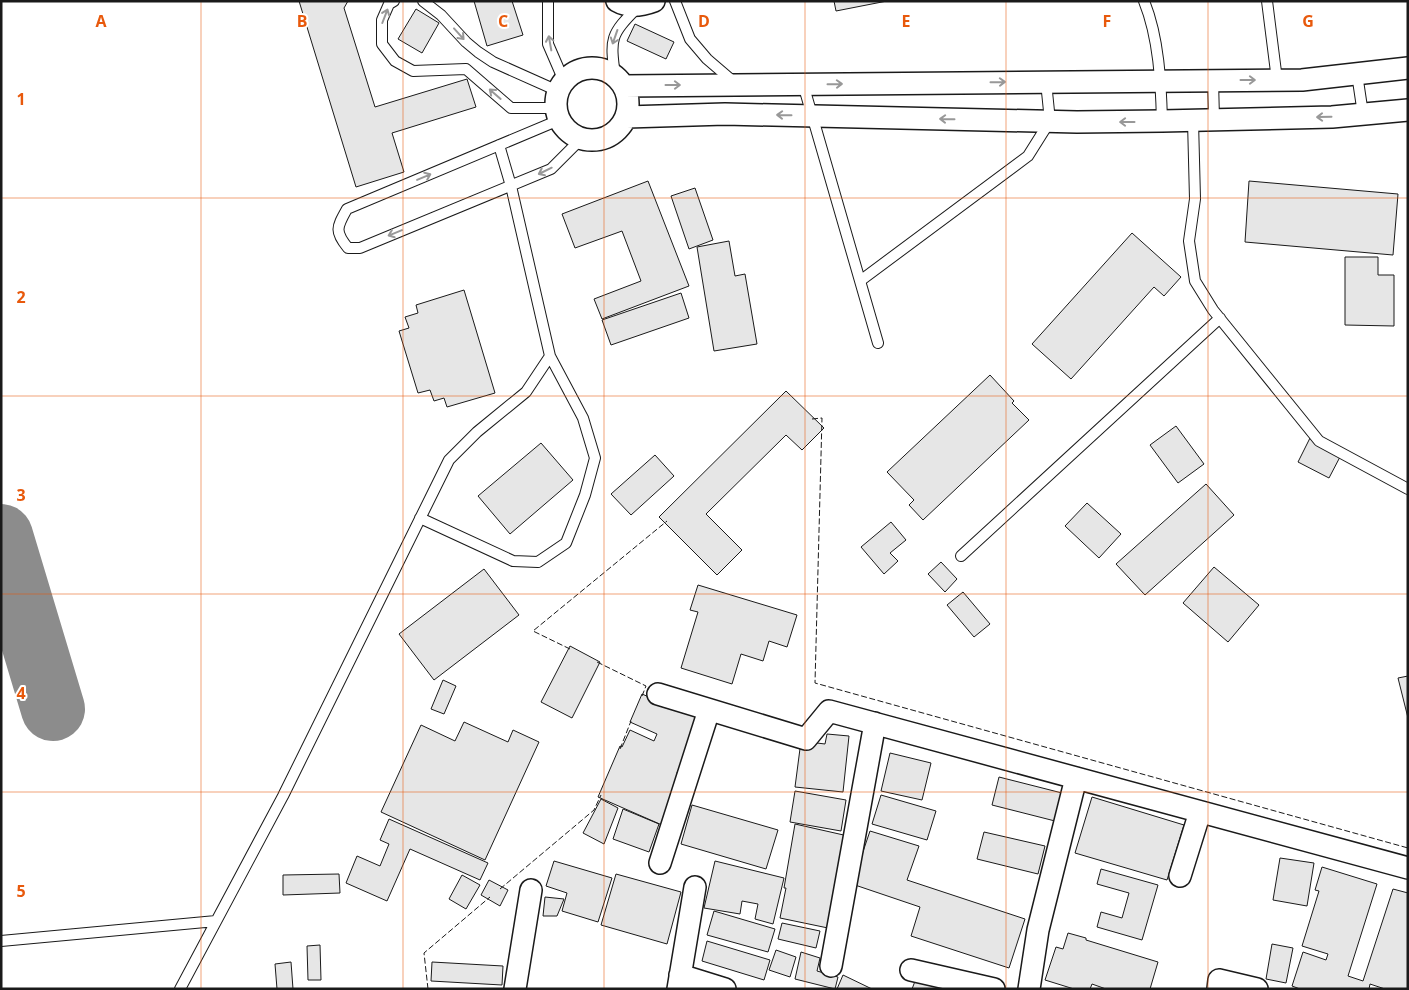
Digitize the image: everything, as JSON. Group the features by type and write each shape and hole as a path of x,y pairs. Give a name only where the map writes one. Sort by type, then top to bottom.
{"street":[{"path":"616,1 623,5 646,4"},
{"path":"620,81 629,100 627,117 621,127 611,135 596,140 581,139 570,132 559,100 574,73 588,68 601,69 620,81 738,85 1302,80 1408,68"},
{"path":"627,117 725,114 1050,121 1162,121 1332,117 1408,110"},
{"path":"658,694 806,739 829,711 1408,868"},
{"path":"660,863 710,710"},
{"path":"831,966 875,723"},
{"path":"1029,989 1038,930 1076,778"},
{"path":"1180,876 1200,812"},
{"path":"695,887 679,982 725,989"},
{"path":"515,989 531,890"},
{"path":"911,970 994,989"},
{"path":"1218,989 1220,980 1257,989"}],"lane":[{"path":"394,1 389,4 382,20 382,44 395,61 413,70 466,69 511,108 559,100"},
{"path":"423,1 441,15 478,52 559,100"},
{"path":"548,1 548,44 559,100"},
{"path":"675,1 690,39 707,60 738,85"},
{"path":"1144,1 1149,14 1161,81 1162,121"},
{"path":"1267,1 1277,80"},
{"path":"620,81 611,46 618,26 646,4"},
{"path":"1357,74 1363,114"},
{"path":"1213,80 1204,120 1189,241 1194,281 1220,318 1319,441 1408,489"},
{"path":"860,282 1028,156 1050,121 1046,82"},
{"path":"803,84 878,343"},
{"path":"559,100 499,145 347,210 338,225 339,237 348,248 360,248 551,169 581,139"},
{"path":"420,518 513,561 538,562 566,543 585,494 594,458 583,418 550,356 511,186 499,145"},
{"path":"961,556 1220,318"},
{"path":"180,989 283,796 449,460 476,432 526,392 550,356"},
{"path":"1,941 216,921"}],"building":[{"path":"299,1 348,1 344,8 375,107 467,79 476,107 392,133 404,172 356,187"},
{"path":"474,1 512,1 523,35 487,46"},
{"path":"834,1 887,1 836,11"},
{"path":"416,9 439,23 422,53 398,39"},
{"path":"635,24 674,42 666,59 627,41"},
{"path":"648,181 689,286 602,319 594,299 641,281 622,231 575,248 562,214"},
{"path":"1249,181 1398,194 1393,255 1245,242"},
{"path":"695,188 713,240 689,249 671,196"},
{"path":"1132,233 1181,277 1164,296 1154,287 1071,379 1032,344"},
{"path":"729,241 735,276 745,274 757,344 714,351 697,247"},
{"path":"1345,257 1378,257 1378,275 1394,275 1394,326 1345,325"},
{"path":"464,290 495,393 447,407 444,398 434,401 430,390 418,393 399,331 409,328 405,317 418,313 416,305"},
{"path":"681,293 689,318 611,345 602,320"},
{"path":"990,375 1014,401 1012,403 1029,420 923,520 909,505 914,500 887,472"},
{"path":"786,391 824,428 802,450 786,435 706,514 742,550 717,575 659,517"},
{"path":"1176,426 1204,464 1178,483 1150,445"},
{"path":"1310,438 1341,455 1329,478 1298,462"},
{"path":"541,443 573,480 510,534 478,496"},
{"path":"655,455 674,476 631,515 611,494"},
{"path":"1206,484 1234,515 1145,595 1116,564"},
{"path":"1087,503 1121,534 1099,558 1065,526"},
{"path":"891,522 906,540 890,553 898,561 884,574 861,547"},
{"path":"941,562 957,579 945,592 928,574"},
{"path":"1214,567 1259,605 1228,642 1183,603"},
{"path":"484,569 519,615 434,680 399,634"},
{"path":"698,585 797,615 787,647 769,641 763,661 741,654 732,684 681,668 698,612 690,610"},
{"path":"963,592 990,624 974,637 947,605"},
{"path":"570,646 600,662 572,718 541,702"},
{"path":"1408,676 1408,718 1398,678"},
{"path":"443,680 456,686 444,714 431,709"},
{"path":"642,694 700,719 677,773 683,776 662,825 598,797 620,746 622,747 630,730 654,741 657,734 630,722"},
{"path":"464,722 508,742 513,730 539,742 485,860 381,812 421,725 455,741"},
{"path":"827,734 849,736 843,792 795,787 801,741 825,744"},
{"path":"890,753 931,763 922,800 881,791"},
{"path":"999,777 1062,793 1055,821 992,805"},
{"path":"795,791 846,800 841,831 790,822"},
{"path":"881,795 936,811 927,840 872,824"},
{"path":"1092,797 1184,825 1167,880 1075,853"},
{"path":"601,799 618,808 604,844 583,833"},
{"path":"692,805 778,830 766,869 681,844"},
{"path":"623,809 659,824 649,852 613,839"},
{"path":"389,819 488,863 480,880 410,849 387,901 346,883 357,856 380,866 389,844 380,840"},
{"path":"795,824 848,836 828,928 780,918"},
{"path":"870,831 919,846 907,880 1025,919 1009,968 911,936 920,907 852,884"},
{"path":"984,832 1045,846 1038,874 977,859"},
{"path":"1280,858 1314,863 1307,906 1273,900"},
{"path":"554,861 612,878 598,922 562,911 567,893 546,886"},
{"path":"715,861 784,878 773,924 755,919 758,904 742,901 740,914 704,908"},
{"path":"1322,867 1377,884 1348,976 1363,981 1393,889 1408,893 1408,989 1385,989 1370,984 1369,989 1300,989 1292,986 1303,952 1326,960 1328,954 1302,946 1319,891 1315,890"},
{"path":"1101,869 1158,885 1142,940 1097,927 1101,912 1122,918 1129,893 1097,884"},
{"path":"339,874 340,893 283,895 283,875"},
{"path":"616,874 681,892 667,944 601,925"},
{"path":"462,875 480,885 466,909 449,899"},
{"path":"489,880 508,890 500,906 481,895"},
{"path":"545,897 564,899 557,916 543,916"},
{"path":"714,911 775,929 768,952 707,935"},
{"path":"782,923 820,931 816,948 778,939"},
{"path":"1068,933 1158,962 1150,989 1106,989 1092,984 1090,989 1074,989 1045,980 1056,947 1063,949"},
{"path":"707,941 770,960 764,980 702,961"},
{"path":"1272,944 1293,948 1286,983 1266,979"},
{"path":"320,945 321,980 308,980 307,946"},
{"path":"776,950 796,957 790,977 769,970"},
{"path":"801,952 820,958 817,971 838,977 835,989 795,979"},
{"path":"291,962 293,989 277,989 275,964"},
{"path":"432,962 503,966 502,985 431,981"},
{"path":"843,975 872,989 837,989"},
{"path":"917,976 940,985 938,989 912,989"}],"taxiway":[{"path":"1,536 53,709"}],"fence":[{"path":"812,419 822,418 815,683 1408,848"},
{"path":"570,649 533,631 667,521"},
{"path":"597,662 646,686 642,696"},
{"path":"620,749 631,721"},
{"path":"500,889 594,810 601,795"},
{"path":"428,989 424,953 490,897"}]}
